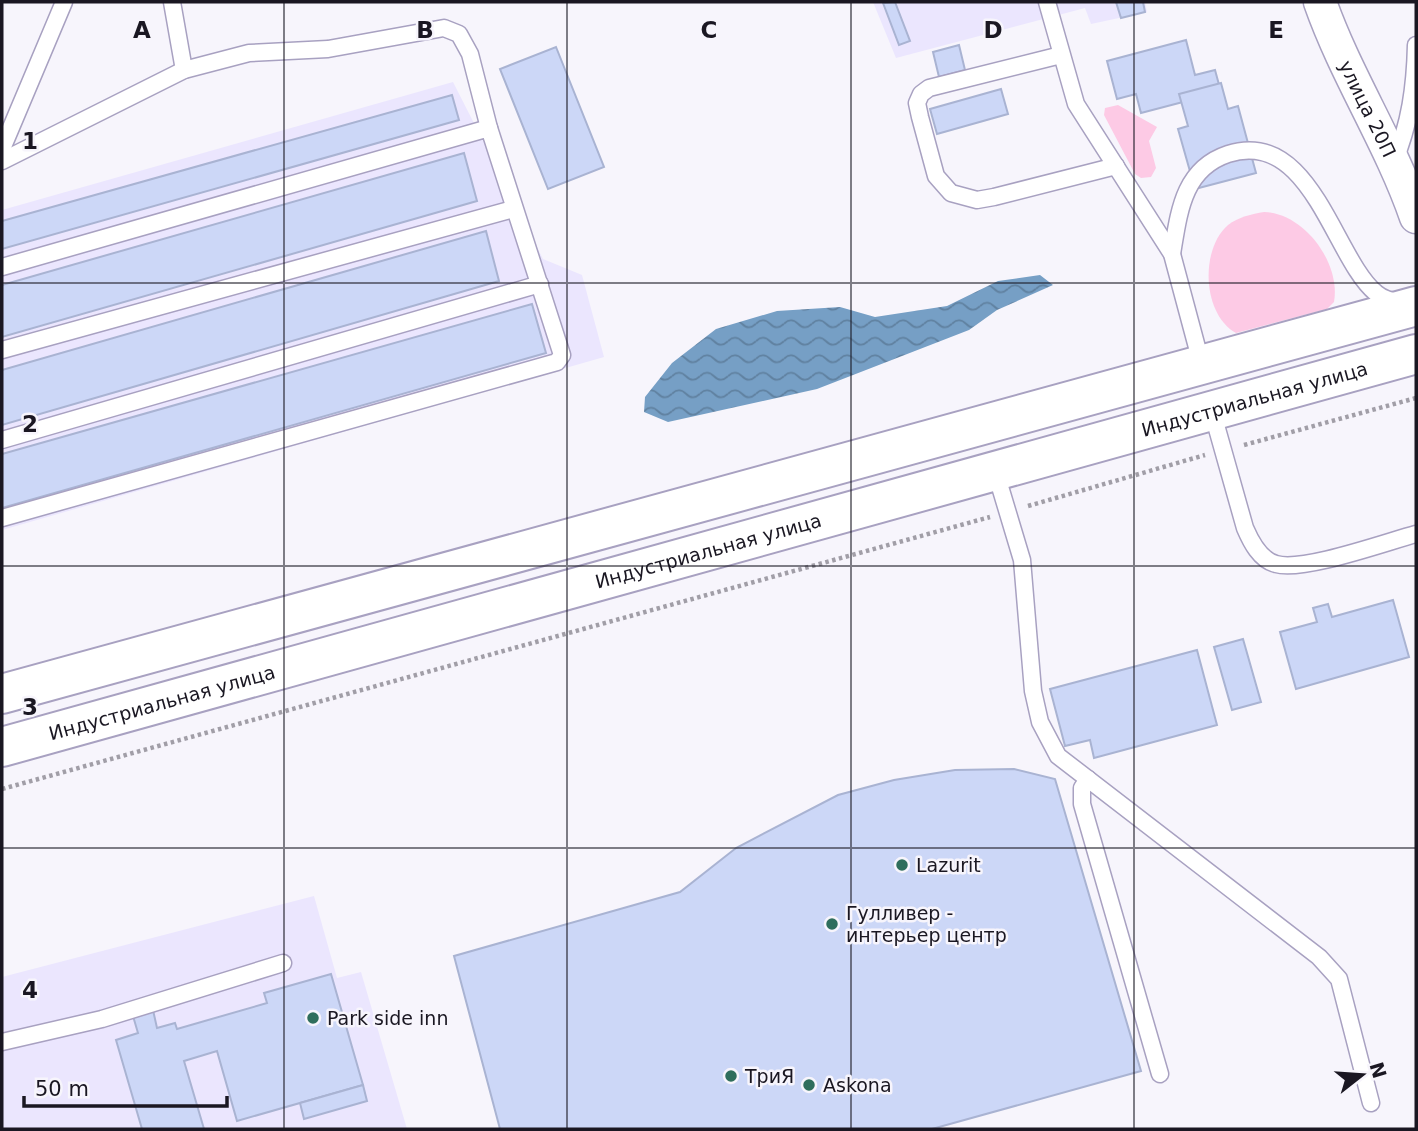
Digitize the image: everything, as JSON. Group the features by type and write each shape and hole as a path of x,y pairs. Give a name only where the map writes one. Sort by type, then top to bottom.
{"main road":[{"path":"2,694 1416,306"},
{"name":"Индустриальная улица","path":"2,747 1416,354"}],"street":[{"name":"улица 20П","path":"1320,2 1348,75 1393,162 1416,217"}],"lane":[{"path":"2,149 64,2"},
{"path":"172,2 184,70"},
{"path":"1047,2 1076,104 1172,254 1202,366"},
{"path":"2,161 184,70 250,53 328,49 444,28 459,34 470,54 513,209 562,345 562,355 557,362 2,518"},
{"path":"1393,162 1408,128 1415,90 1416,45"},
{"path":"1061,55 929,88 921,94 917,103 936,176 951,193 977,200 1116,166"},
{"path":"2,267 489,128"},
{"path":"1172,254 1186,192 1199,169 1235,152 1258,152 1286,164 1305,183 1329,216 1364,281 1376,293 1388,300 1416,306"},
{"path":"2,350 513,209"},
{"path":"2,440 540,284"},
{"path":"1212,411 1251,543 1264,558 1276,565 1298,565 1416,534"},
{"path":"995,470 1022,560 1033,691 1040,722 1058,756 1319,957 1339,979 1371,1103"},
{"path":"1088,779 1082,789 1082,804 1160,1074"},
{"path":"2,1042 102,1019 282,963"}],"path":[{"path":"2,789 1416,398"}],"shaded area":[{"path":"873,2 1145,2 1147,12 1091,24 1085,8 896,58"},
{"path":"453,82 543,259 582,275 604,357 2,530 2,210"},
{"path":"1118,105 1157,127 1149,141 1156,168 1151,177 1141,178 1135,174 1104,115 1105,108"},
{"path":"1264,212 1293,221 1317,243 1332,272 1334,302 1327,309 1236,333 1216,311 1211,297 1209,265 1219,236 1228,225 1241,218"},
{"path":"314,896 337,978 361,972 407,1129 2,1129 2,977"}],"water":[{"path":"1040,275 1053,285 997,310 969,330 817,389 668,422 644,412 645,397 672,363 716,329 777,311 840,307 875,317 947,306 998,281"}],"building":[{"path":"895,2 910,41 899,45 883,3"},
{"path":"1116,2 1143,2 1145,12 1121,18"},
{"path":"1186,40 1195,75 1215,70 1221,92 1141,113 1136,94 1117,99 1107,61"},
{"path":"959,45 965,70 939,77 933,52"},
{"path":"556,47 604,167 548,189 500,69"},
{"path":"1221,83 1228,109 1238,106 1256,173 1195,189 1178,129 1188,126 1179,94"},
{"path":"1001,89 1008,114 937,134 930,109"},
{"path":"452,95 459,120 2,249 2,221"},
{"path":"464,153 477,201 2,337 2,285"},
{"path":"486,231 499,281 2,425 2,370"},
{"path":"532,304 546,353 2,508 2,454"},
{"path":"1393,600 1409,657 1296,689 1280,632 1317,622 1313,608 1328,604 1332,617"},
{"path":"1243,639 1261,702 1232,710 1214,647"},
{"path":"1197,650 1217,725 1094,758 1090,740 1065,746 1050,689"},
{"name":"Гулливер - интерьер центр","path":"1014,769 1055,779 1141,1071 932,1129 500,1129 454,956 680,892 736,848 838,795 894,780 955,770"},
{"path":"331,974 363,1085 237,1121 217,1051 184,1061 204,1129 142,1129 116,1040 138,1033 133,1016 153,1010 157,1028 175,1023 177,1029 267,1003 264,993"},
{"path":"363,1085 367,1101 304,1119 300,1103"}],"place":[{"name":"Lazurit","path":"902,865"},
{"name":"Гулливер - интерьер центр","path":"832,924"},
{"name":"Park side inn","path":"313,1018"},
{"name":"ТриЯ","path":"731,1076"},
{"name":"Askona","path":"809,1085"}]}
